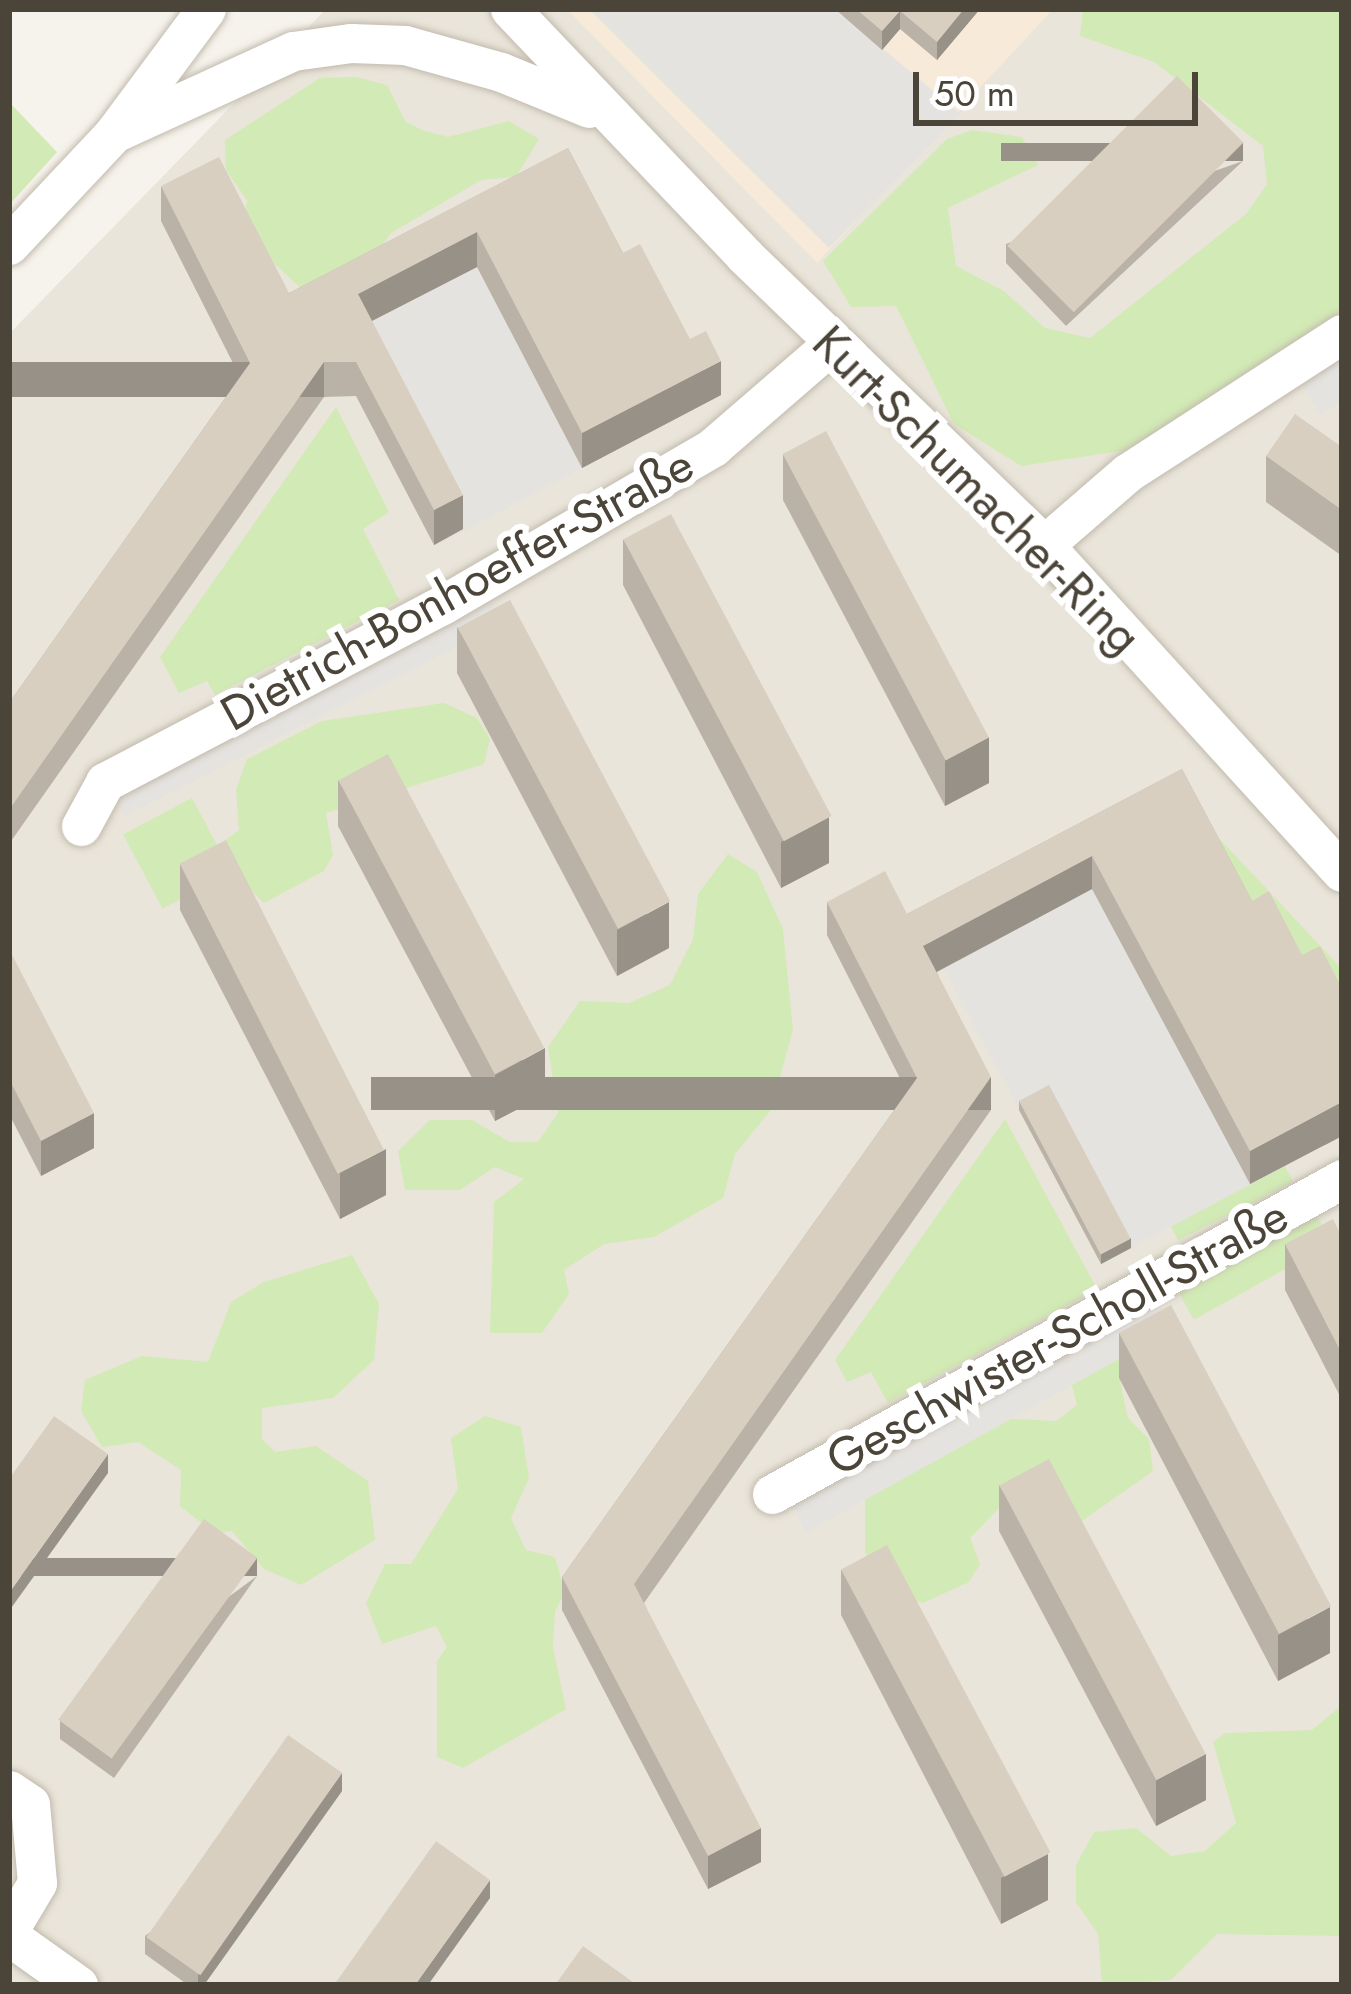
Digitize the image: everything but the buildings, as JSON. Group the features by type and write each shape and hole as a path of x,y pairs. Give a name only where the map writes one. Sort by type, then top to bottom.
{"street":[{"name":"Kurt-Schumacher-Ring","path":"490,9 541,48"},
{"name":"Kurt-Schumacher-Ring","path":"510,9 541,48 833,344 1044,545 1342,872"},
{"path":"9,245 114,133 207,13"},
{"name":"Kurt-Schumacher-Ring","path":"114,133 293,51 351,43 405,45 501,72 606,115"},
{"path":"1044,545 1127,473 1342,334"},
{"name":"Dietrich-Bonhoeffer-Straße","path":"81,826 105,782 442,604 713,447 833,344"},
{"name":"Geschwister-Scholl-Straße","path":"772,1495 1342,1179"},
{"path":"9,1790 30,1804 37,1882 9,1934 78,1985"}],"shaded area":[{"path":"326,9 567,9 817,262 1053,9 1342,9 1342,1985 9,1985 9,334"},
{"path":"567,9 1053,9 817,263"},
{"path":"589,9 835,9 961,114 829,248"},
{"path":"493,221 615,451 437,545 315,316"},
{"path":"1342,334 1342,401 1320,415 1289,363"},
{"path":"488,594 503,623 125,816 110,786"},
{"path":"1110,840 1284,1167 1101,1264 927,937"},
{"path":"1153,1298 1171,1330 806,1533 788,1500"}],"green space":[{"path":"1083,9 1342,9 1342,310 1141,448 1021,466 954,424 896,306 851,307 823,261 947,139 972,130 1022,137 1038,165 948,208 956,266 1004,291 1045,328 1090,338 1246,214 1267,184 1263,146 1154,62 1080,36"},
{"path":"356,77 387,85 405,121 422,130 448,137 509,121 539,139 516,177 481,180 391,233 371,262 313,300 242,233 247,200 226,170 225,140 320,78"},
{"path":"9,102 57,152 9,205"},
{"path":"336,407 389,512 363,529 399,600 215,695 207,681 179,693 160,657"},
{"path":"444,703 477,718 490,739 484,764 326,813 333,855 324,871 264,903 242,882 224,841 239,830 236,790 247,759 322,721"},
{"path":"192,798 231,872 163,909 123,835"},
{"path":"1184,801 1342,969 1342,1021 1268,925"},
{"path":"728,854 757,872 783,929 793,1030 771,1110 735,1154 723,1198 654,1237 604,1244 564,1270 569,1294 542,1333 490,1333 494,1202 524,1179 495,1167 460,1190 405,1190 398,1151 430,1120 472,1120 510,1142 538,1142 558,1113 548,1047 580,1001 629,1003 670,985 693,939 698,894"},
{"path":"1005,1119 1097,1289 888,1403 871,1372 847,1382 835,1360"},
{"path":"1285,1166 1293,1182 1178,1241 1170,1225"},
{"path":"1317,1216 1332,1243 1194,1320 1179,1293"},
{"path":"352,1255 379,1304 374,1360 333,1398 262,1408 262,1439 275,1452 316,1446 368,1481 375,1540 301,1585 264,1569 232,1531 214,1533 180,1506 181,1470 138,1442 102,1447 81,1411 85,1380 142,1356 208,1362 231,1302 264,1282"},
{"path":"1092,1344 1154,1358 1120,1381 1128,1418 1149,1439 1153,1471 1082,1521 1044,1499 999,1508 970,1538 980,1564 969,1582 923,1603 891,1594 865,1552 865,1478 996,1418 1056,1421 1077,1405 1069,1375"},
{"path":"485,1416 521,1427 529,1478 511,1518 526,1550 555,1557 565,1593 555,1611 553,1648 566,1709 463,1768 437,1757 437,1661 447,1647 436,1626 382,1644 366,1603 385,1564 411,1564 458,1489 451,1438"},
{"path":"1342,1705 1342,1936 1217,1934 1171,1980 1102,1985 1098,1934 1076,1902 1076,1865 1094,1832 1136,1828 1171,1856 1205,1851 1236,1823 1213,1742 1225,1733 1312,1730"}]}
